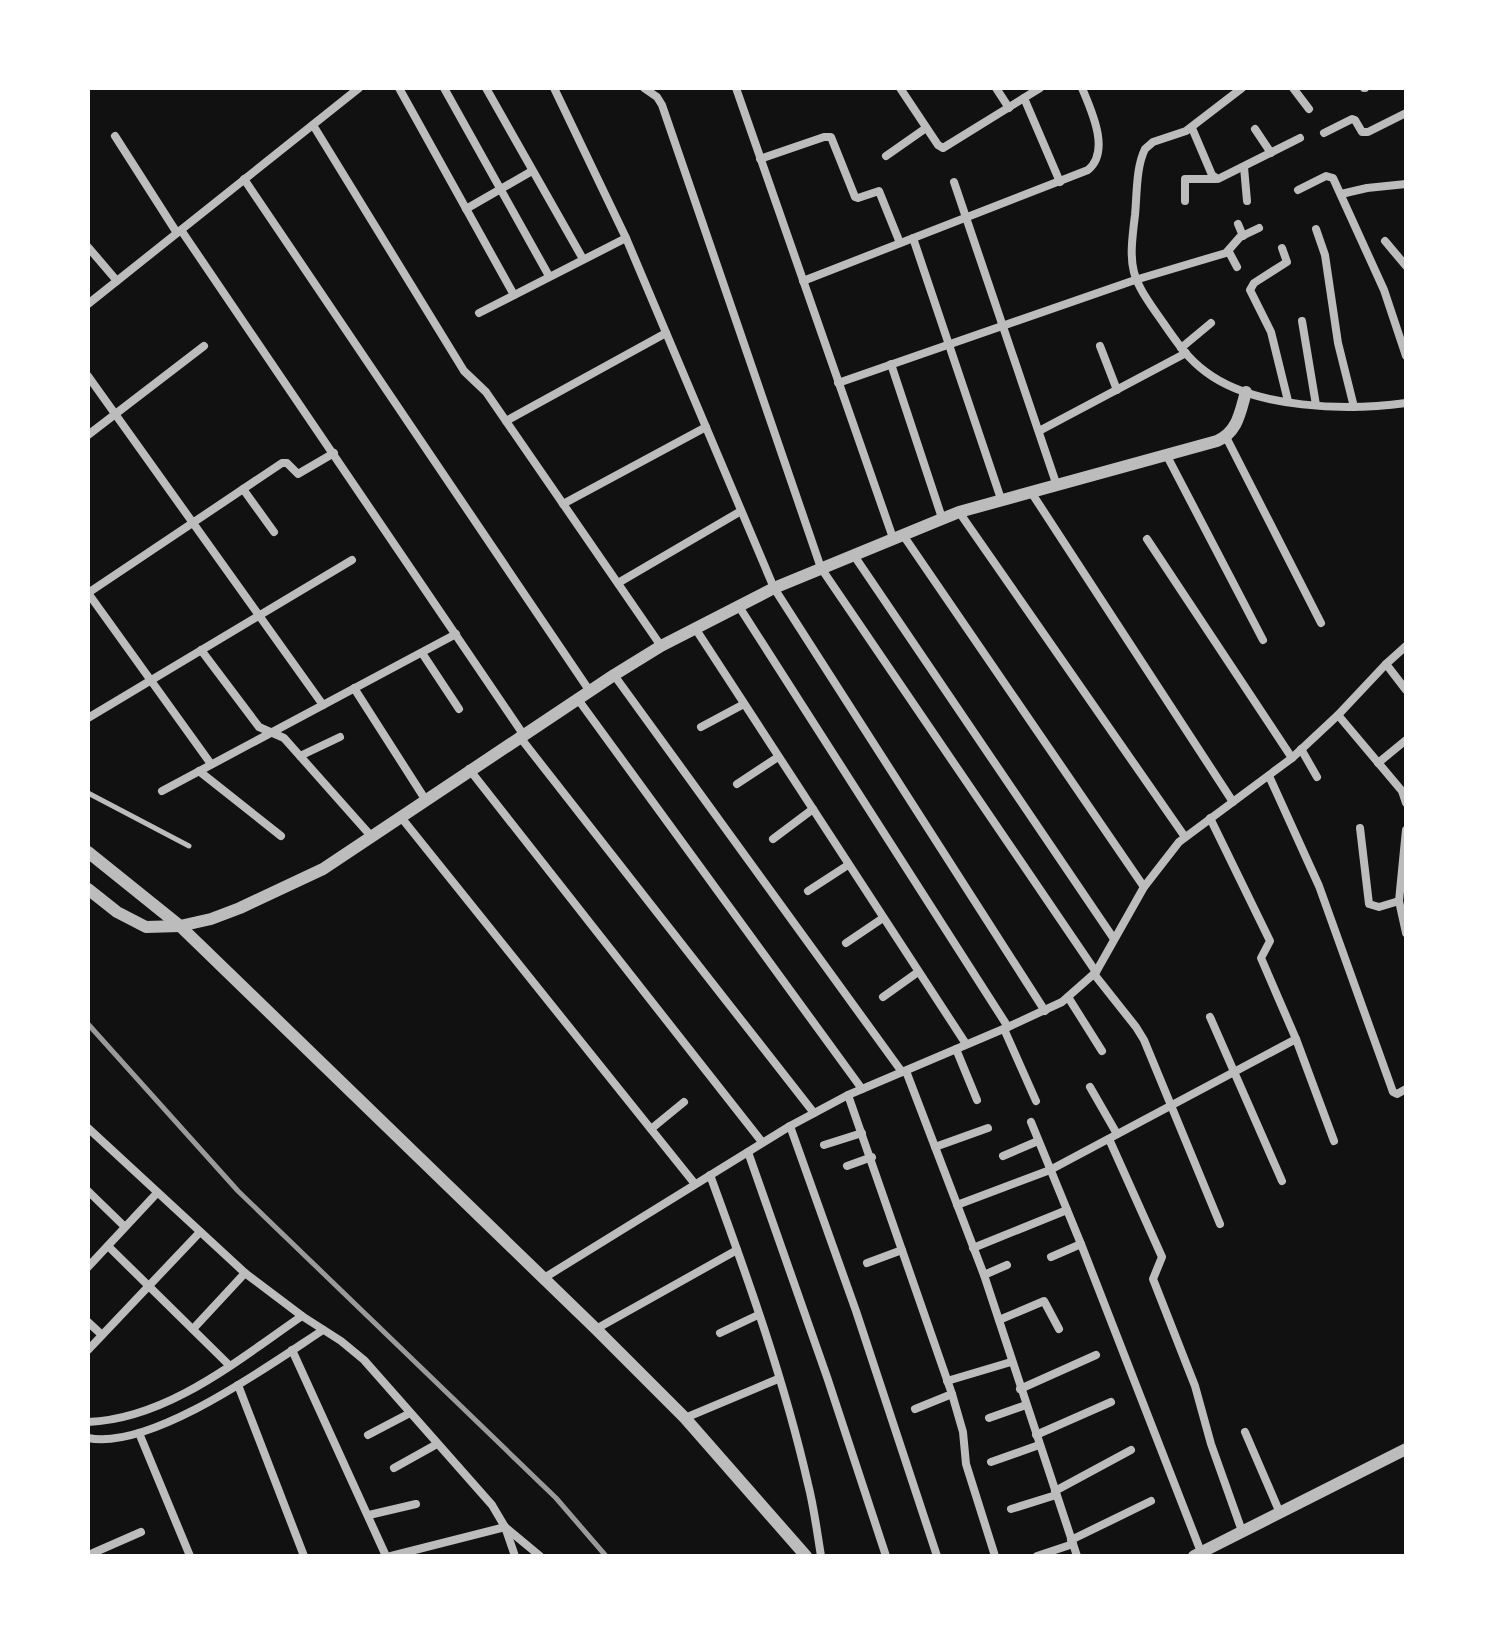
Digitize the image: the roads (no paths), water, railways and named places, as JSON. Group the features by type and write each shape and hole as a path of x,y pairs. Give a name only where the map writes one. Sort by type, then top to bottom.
{"street":[{"path":"88,304 359,88"},
{"path":"399,88 514,295"},
{"path":"444,88 549,276"},
{"path":"486,88 583,259"},
{"path":"554,88 626,238 774,588 1045,1011"},
{"path":"644,88 662,105 821,568 1095,973 1136,1027 1148,1047 1220,1224"},
{"path":"900,88 943,148 1040,88"},
{"path":"996,88 1009,108"},
{"path":"803,281 1088,170 1098,156 1095,120 1082,88"},
{"path":"1242,88 1192,128 1153,142 1142,154 1130,250 1135,280 1183,350 1219,381 1246,392 1316,405 1354,407 1406,403"},
{"path":"1293,88 1309,109"},
{"path":"739,89 760,159 838,383 898,537 1144,887"},
{"path":"1024,98 1060,182"},
{"path":"1324,133 1352,119 1362,132 1368,132 1406,113"},
{"path":"313,125 464,371 486,392 661,646"},
{"path":"886,156 926,128"},
{"path":"1192,128 1215,179"},
{"path":"1255,129 1271,153"},
{"path":"115,136 334,453 521,735 814,1113"},
{"path":"760,159 831,137 855,197 879,191 900,243"},
{"path":"1185,201 1185,179 1215,179 1300,138"},
{"path":"1244,167 1247,201"},
{"path":"466,209 532,171"},
{"path":"1298,190 1328,176 1333,178 1384,290 1406,356"},
{"path":"244,179 589,690"},
{"path":"954,182 1057,486"},
{"path":"1341,194 1406,184"},
{"path":"1238,224 1243,236"},
{"path":"838,383 1135,280 1229,252 1243,236 1259,228"},
{"path":"1316,229 1325,255 1338,343 1354,407"},
{"path":"479,313 626,238"},
{"path":"913,238 1001,499"},
{"path":"1385,241 1406,266"},
{"path":"88,247 117,281"},
{"path":"1282,248 1287,262 1254,283 1250,290 1271,332 1288,401"},
{"path":"1229,252 1237,267"},
{"path":"1302,321 1316,405"},
{"path":"1039,431 1117,390 1183,350 1211,323"},
{"path":"506,421 666,333"},
{"path":"88,435 204,346"},
{"path":"1100,346 1117,390"},
{"path":"891,364 942,518"},
{"path":"88,376 323,705"},
{"path":"88,889 117,912 146,927 180,926 211,919 268,897 323,869 589,690 661,646 738,605 853,554 959,512 1226,437 1236,425 1246,392"},
{"path":"563,504 706,427"},
{"path":"1226,437 1321,623"},
{"path":"211,764 88,593 282,463 287,463 298,474 334,453"},
{"path":"1167,456 1263,640"},
{"path":"243,489 274,532"},
{"path":"1031,492 1233,802"},
{"path":"618,583 741,511"},
{"path":"959,512 1185,837"},
{"path":"1147,539 1292,758"},
{"path":"853,554 1114,939"},
{"path":"88,718 352,560"},
{"path":"738,605 1006,1028 1036,1101"},
{"path":"695,628 966,1044"},
{"path":"162,791 456,634"},
{"path":"544,1278 814,1113 848,1095 1045,1011 1068,997 1095,973 1144,887 1179,842 1292,758 1406,646"},
{"path":"201,650 259,727 284,738 371,836"},
{"path":"422,653 459,709"},
{"path":"1386,664 1406,690"},
{"path":"614,675 904,1071 984,1275 1077,1556"},
{"path":"354,688 425,799"},
{"path":"577,698 862,1089"},
{"path":"701,727 744,704"},
{"path":"1338,715 1402,791 1406,803"},
{"path":"300,756 340,737"},
{"path":"1378,763 1406,740"},
{"path":"1301,749 1317,777"},
{"path":"737,784 778,757"},
{"path":"469,769 762,1142"},
{"path":"199,771 281,836"},
{"path":"1269,776 1319,886 1393,1092 1406,1089"},
{"path":"773,839 813,809"},
{"path":"400,816 695,1184"},
{"path":"1210,818 1269,939 1270,945 1261,958 1296,1039 1334,1141"},
{"path":"1360,828 1369,904 1375,907 1399,901"},
{"path":"1406,830 1399,901 1406,933"},
{"path":"88,852 180,926 544,1278 685,1418 806,1556"},
{"path":"808,891 848,865"},
{"path":"846,943 883,918"},
{"path":"883,997 918,972"},
{"path":"1068,997 1102,1051"},
{"path":"1210,1017 1282,1181"},
{"path":"957,1205 1050,1170 1296,1039"},
{"path":"956,1049 977,1100"},
{"path":"1090,1087 1162,1257 1153,1279 1195,1386 1211,1444 1242,1531"},
{"path":"848,1095 952,1394 963,1432 966,1464 995,1556"},
{"path":"651,1129 684,1102"},
{"path":"1031,1122 1081,1244 1198,1554 1406,1449"},
{"path":"790,1126 856,1311 937,1556"},
{"path":"88,1128 245,1273 364,1360 492,1505 505,1527 515,1556"},
{"path":"935,1147 988,1128"},
{"path":"824,1145 862,1133"},
{"path":"1003,1156 1038,1141"},
{"path":"748,1152 886,1556"},
{"path":"847,1166 872,1157"},
{"path":"710,1175 758,1315 809,1485 821,1556"},
{"path":"88,1267 157,1193"},
{"path":"88,1206 92,1195 125,1227"},
{"path":"973,1248 1067,1210"},
{"path":"88,1350 200,1232"},
{"path":"1051,1257 1081,1244"},
{"path":"108,1246 229,1365"},
{"path":"596,1329 737,1250"},
{"path":"867,1263 902,1250"},
{"path":"984,1275 1007,1265"},
{"path":"193,1329 245,1273"},
{"path":"999,1320 1044,1301 1059,1329"},
{"path":"720,1333 758,1315"},
{"path":"88,1422 110,1420 152,1407 192,1388 302,1316"},
{"path":"88,1322 102,1335"},
{"path":"88,1438 108,1440 139,1433 190,1411 238,1385 323,1330"},
{"path":"292,1350 388,1556 505,1527"},
{"path":"1020,1389 1096,1355"},
{"path":"947,1381 1011,1362"},
{"path":"685,1418 778,1379"},
{"path":"238,1385 304,1556"},
{"path":"915,1409 952,1394"},
{"path":"1036,1435 1111,1402"},
{"path":"989,1418 1026,1405"},
{"path":"368,1435 410,1413"},
{"path":"1245,1432 1280,1513"},
{"path":"139,1433 190,1556"},
{"path":"394,1468 437,1444"},
{"path":"991,1462 1039,1445"},
{"path":"1011,1509 1056,1493 1131,1450"},
{"path":"1037,1556 1072,1542 1151,1501"},
{"path":"369,1515 416,1504"},
{"path":"505,1527 540,1556"},
{"path":"88,1542 94,1554 141,1532"}],"lane":[{"path":"88,793 189,846"}],"railway":[{"path":"88,1024 238,1191 556,1498 606,1556"}]}
